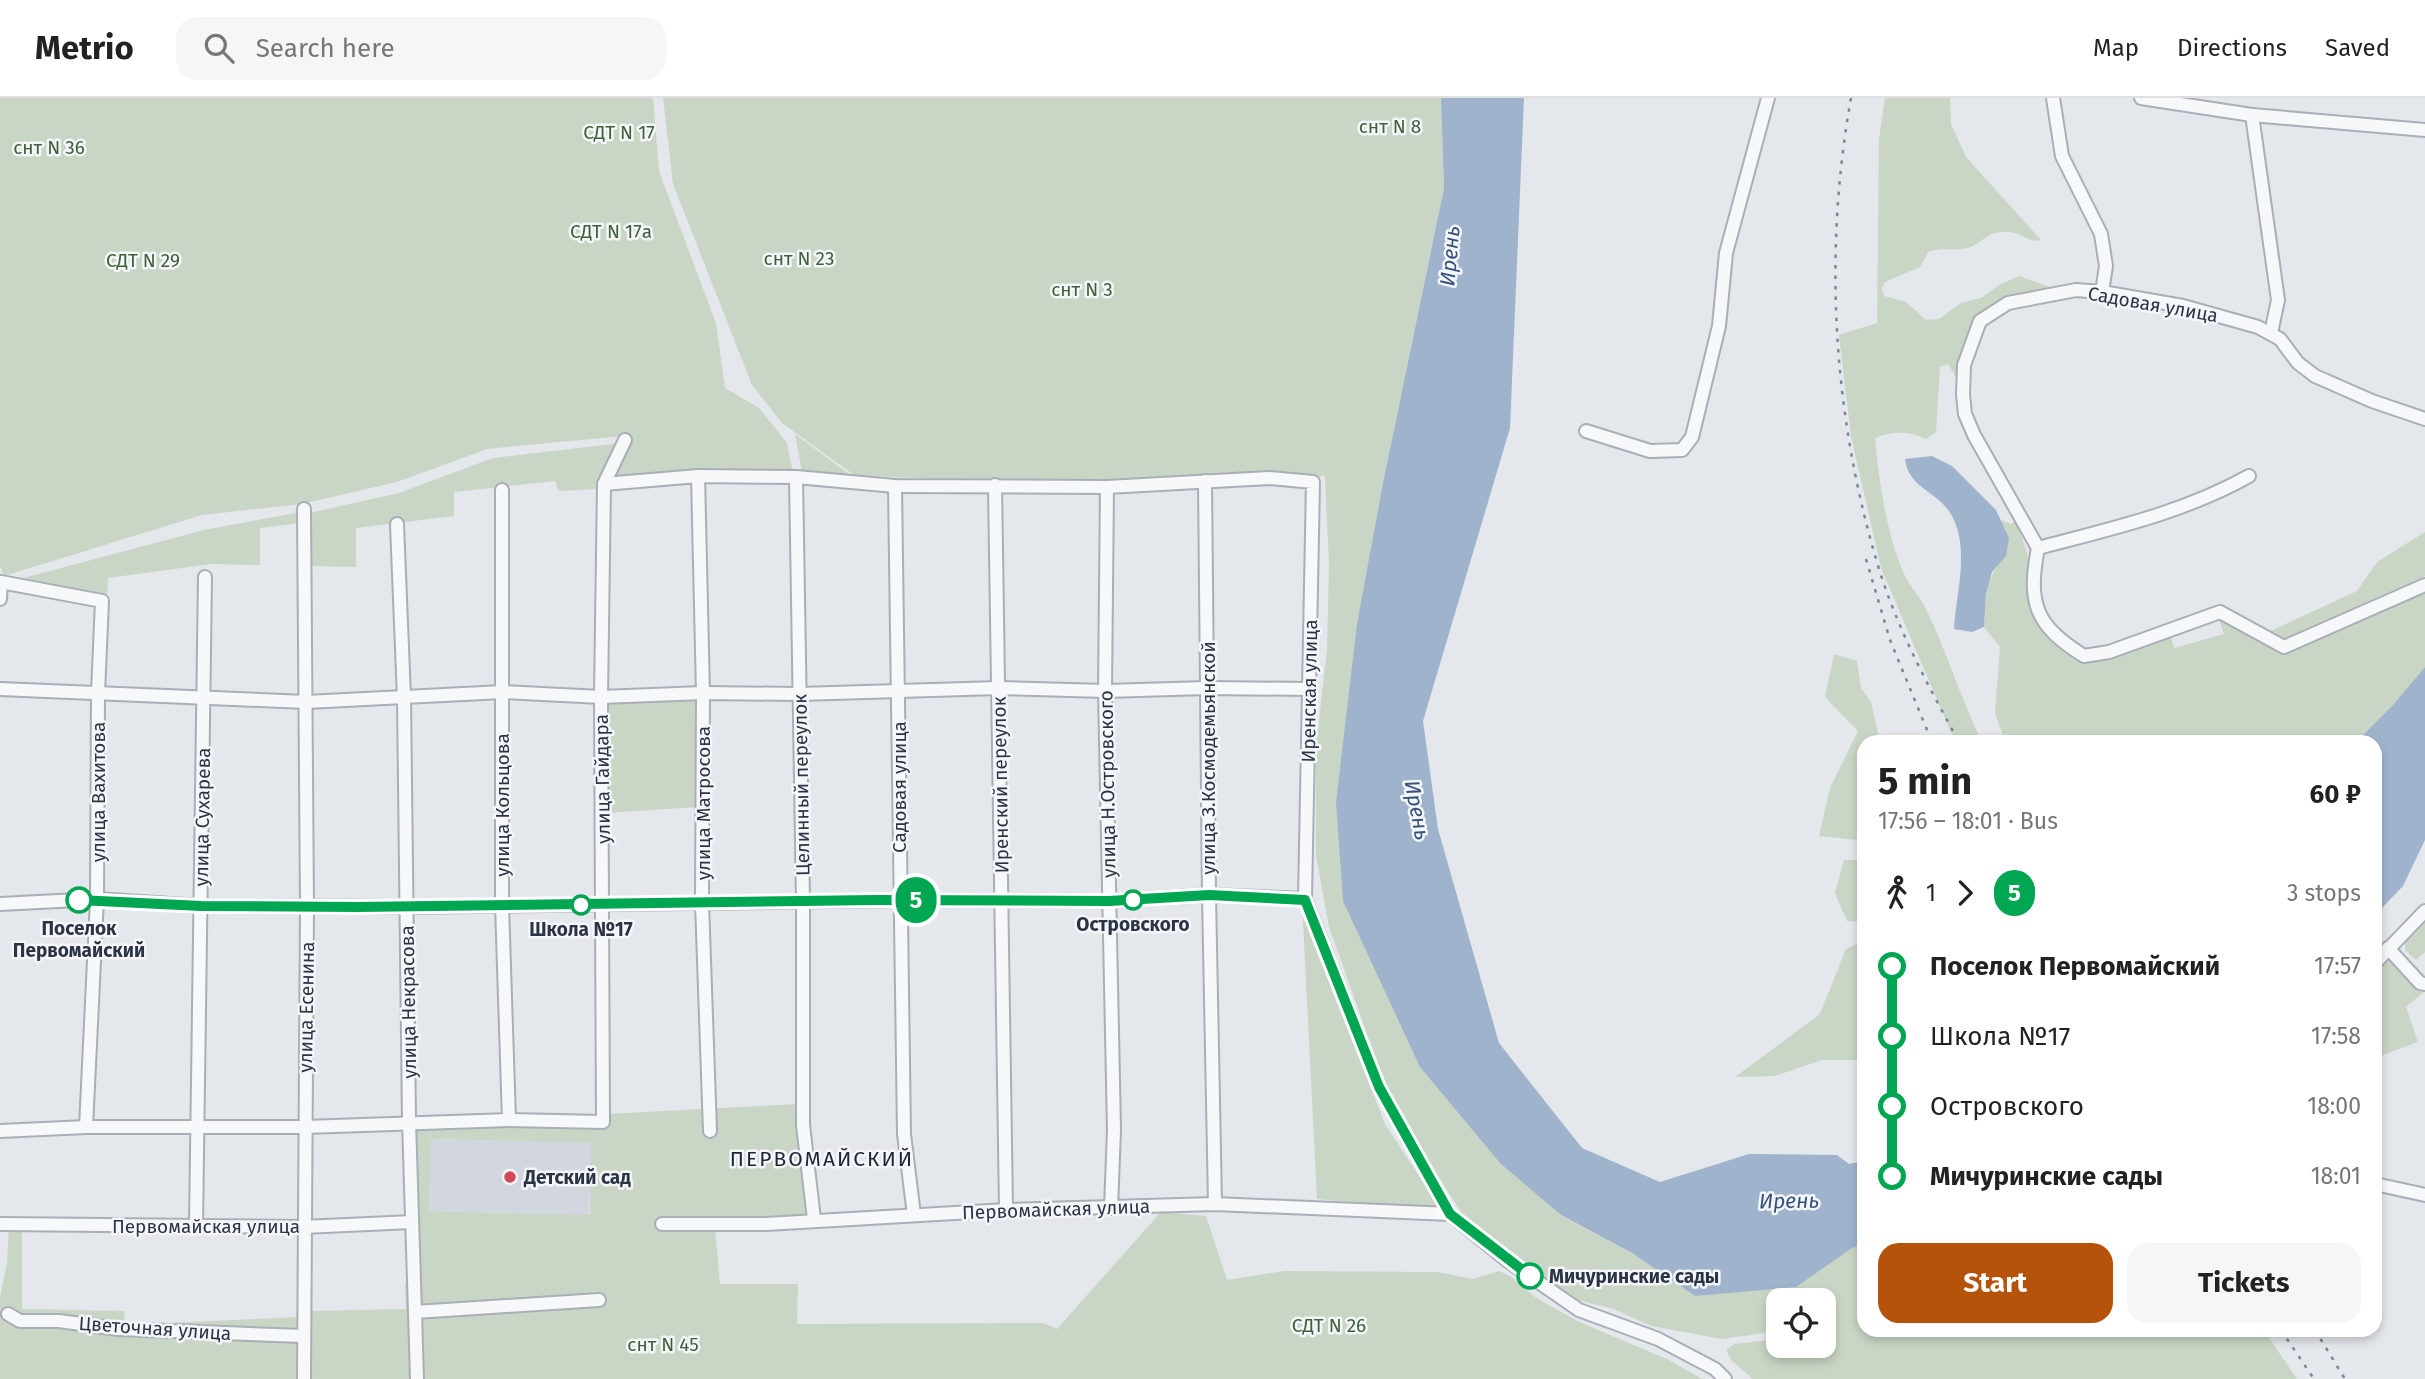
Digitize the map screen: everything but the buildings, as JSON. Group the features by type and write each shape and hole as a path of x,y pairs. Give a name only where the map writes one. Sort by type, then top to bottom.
{"street":[{"path":"1586,431 1650,451 1665,452 1682,450 1692,437 1718,326 1726,253 1768,98"},
{"path":"2053,98 2062,156 2101,234 2106,266 2102,292"},
{"path":"2141,98 2252,115 2425,130"},
{"path":"2252,115 2278,300 2271,333"},
{"name":"Садовая улица","path":"2038,548 1974,435 1965,414 1964,365 1980,321 2008,303 2076,290 2183,306 2271,333 2280,339 2298,363 2315,376 2372,401 2425,419"},
{"name":"улица Гайдара","path":"509,1119 603,1122 601,697 604,484 625,440"},
{"path":"604,484 698,476 796,477 895,485 1107,487 1205,481"},
{"name":"улица Матросова","path":"698,476 703,693 702,903 710,1131"},
{"path":"2249,476 2182,508 2038,548 2034,568 2034,599 2040,618 2063,643 2084,656 2109,652 2220,612 2284,647 2425,585"},
{"name":"Целинный переулок","path":"796,477 803,901 803,1125 814,1219"},
{"name":"Иренская улица","path":"1205,481 1269,478 1313,482 1305,900"},
{"name":"улица З.Космодемьянской","path":"1205,481 1215,1204"},
{"name":"Садовая улица","path":"895,485 904,1134 914,1215"},
{"name":"Иренский переулок","path":"995,485 1006,1210"},
{"name":"улица Н.Островского","path":"1107,487 1105,691 1114,1130 1111,1208"},
{"name":"улица Кольцова","path":"502,490 502,905 509,1119"},
{"name":"улица Есенина","path":"304,509 307,907 304,1379"},
{"name":"улица Некрасова","path":"397,524 404,698 415,1312"},
{"name":"улица Сухарева","path":"196,1226 205,577"},
{"path":"0,599 1,582"},
{"name":"улица Вахитова","path":"1,582 102,601 98,693 97,899 86,1127"},
{"path":"0,689 306,702 503,692 601,697 999,688 1105,691 1309,689"},
{"path":"0,904 97,899 201,906 603,905 1002,899 1109,901 1209,895 1305,900 1379,1087 1450,1214 1508,1261 1579,1310 1658,1339 1715,1369 1725,1379"},
{"path":"2382,955 2425,911"},
{"path":"2388,948 2420,983 2425,984"},
{"path":"0,1131 86,1127 305,1126 509,1119"},
{"path":"2382,1186 2425,1195"},
{"name":"Первомайская улица","path":"662,1224 766,1224 814,1219 1006,1210 1215,1204 1450,1214"},
{"name":"Первомайская улица","path":"0,1224 303,1227 412,1222"},
{"path":"416,1379 415,1312 599,1300"},
{"name":"Цветочная улица","path":"8,1314 20,1321 59,1321 118,1329 303,1336"}],"shaded area":[{"name":"Детский сад","path":"431,1139 592,1143 589,1215 429,1211"}],"green space":[{"path":"0,98 653,98 659,171 716,323 725,388 759,408 787,443 793,473 612,478 622,436 487,449 397,482 302,504 202,515 4,576 0,566"},
{"path":"663,98 1441,98 1444,188 1383,483 1358,624 1336,802 1560,1215 1632,1253 1695,1296 1857,1246 1857,1337 2269,1337 2297,1379 1753,1379 1732,1361 1726,1350 1734,1344 1766,1340 1766,1358 1836,1358 1836,1288 1766,1288 1766,1333 1722,1339 1651,1326 1614,1309 1573,1299 1549,1279 1518,1264 1461,1212 1380,1077 1329,927 1316,855 1316,748 1327,649 1329,564 1325,476 1106,483 994,482 854,475 782,423 752,385 673,184"},
{"path":"1885,98 1950,98 1951,124 1966,157 2041,240 2001,232 1968,248 1928,252 1920,267 1885,282 1882,288 1884,296 1906,302 1926,320 1939,319 1961,303 1981,298 1999,285 2019,276 2055,289 1978,316 1962,356 1957,386 1956,377 1948,364 1940,367 1936,432 1926,439 1901,433 1875,438 1885,510 1899,563 1926,609 1979,735 1952,735 1881,568 1851,436 1839,335 1877,323 1879,139"},
{"path":"795,434 849,474 802,472"},
{"path":"621,443 601,489 559,491 555,481 454,492 454,516 356,528 356,567 310,566 309,513 399,493 493,458"},
{"path":"301,512 300,523 260,528 260,565 211,564 108,578 107,598 12,581 204,530"},
{"path":"2001,520 2011,524 2017,520 2031,568 2031,599 2084,659 2169,629 2174,648 2224,634 2218,616 2253,638 2283,651 2425,586 2425,667 2363,735 2003,735 1995,713 2000,647 1984,627 1988,587 2004,556 2007,542"},
{"path":"2425,532 2425,576 2353,608 2284,644 2264,634 2357,591 2377,562"},
{"path":"1834,654 1857,661 1861,688 1871,702 1878,735 1857,735 1857,840 1819,836 1830,788 1858,731 1825,697"},
{"path":"699,696 697,807 605,813 605,701"},
{"path":"1844,860 1857,860 1857,922 1847,921 1835,893"},
{"path":"1302,903 1318,953 1385,1124 1442,1211 1317,1199"},
{"path":"2425,919 2425,952 2416,960 2405,950 2405,941"},
{"path":"1857,944 1857,1060 1822,1060 1775,1076 1735,1077 1820,1014 1846,949"},
{"path":"2387,961 2394,963 2425,991 2406,1007 2418,1042 2382,1055 2382,966"},
{"path":"799,1104 811,1217 715,1229 720,1284 798,1284 797,1324 1043,1323 1057,1329 1161,1212 1206,1216 1227,1280 1285,1271 1437,1272 1473,1279 1499,1271 1510,1276 1535,1297 1577,1321 1669,1360 1702,1379 0,1379 0,1297 7,1263 9,1227 22,1228 22,1309 124,1311 125,1325 300,1317 309,1311 406,1309 405,1283 412,1282 409,1124 509,1123 607,1127 607,1114","holes":["431,1139 591,1143 590,1215 429,1211"]}],"water":[{"name":"Ирень","path":"1441,98 1524,98 1510,428 1423,721 1438,829 1499,1043 1582,1148 1660,1182 1749,1154 1837,1155 1849,1164 1857,1162 1857,1246 1796,1287 1695,1296 1632,1253 1561,1215 1500,1163 1420,1067 1343,901 1336,802 1357,624 1444,188"},
{"path":"1932,456 1952,466 1996,510 2009,538 2006,556 1992,572 1986,594 1984,627 1972,632 1954,629 1961,557 1952,516 1939,500 1912,477 1905,459"},
{"path":"2425,667 2425,840 2403,886 2382,908 2382,735 2363,735"}],"railway":[{"path":"1851,98 1842,157 1835,276 1837,335 1851,454 1863,512 1895,614 1914,657 1955,735"},
{"path":"1866,559 1890,640 1929,735"},
{"path":"2286,1337 2314,1379"},
{"path":"2319,1337 2345,1379"}],"bus line":[{"name":"5","path":"79,900 201,906 357,907 875,900 1109,901 1209,895 1305,900 1379,1087 1450,1214 1530,1276"}],"place":[{"name":"Поселок Первомайский","path":"79,900"},
{"name":"Островского","path":"1133,900"},
{"name":"Школа №17","path":"581,905"},
{"name":"Детский сад","path":"510,1177"},
{"name":"Мичуринские сады","path":"1530,1276"}],"district":[{"name":"ПЕРВОМАЙСКИЙ","path":"822,1159"}],"park label":[{"name":"снт N 8","path":"1390,126"},
{"name":"СДТ N 17","path":"619,132"},
{"name":"снт N 36","path":"49,147"},
{"name":"СДТ N 17а","path":"611,231"},
{"name":"снт N 23","path":"799,258"},
{"name":"СДТ N 29","path":"143,260"},
{"name":"снт N 3","path":"1082,289"},
{"name":"СДТ N 26","path":"1329,1325"},
{"name":"снт N 45","path":"663,1344"}]}
